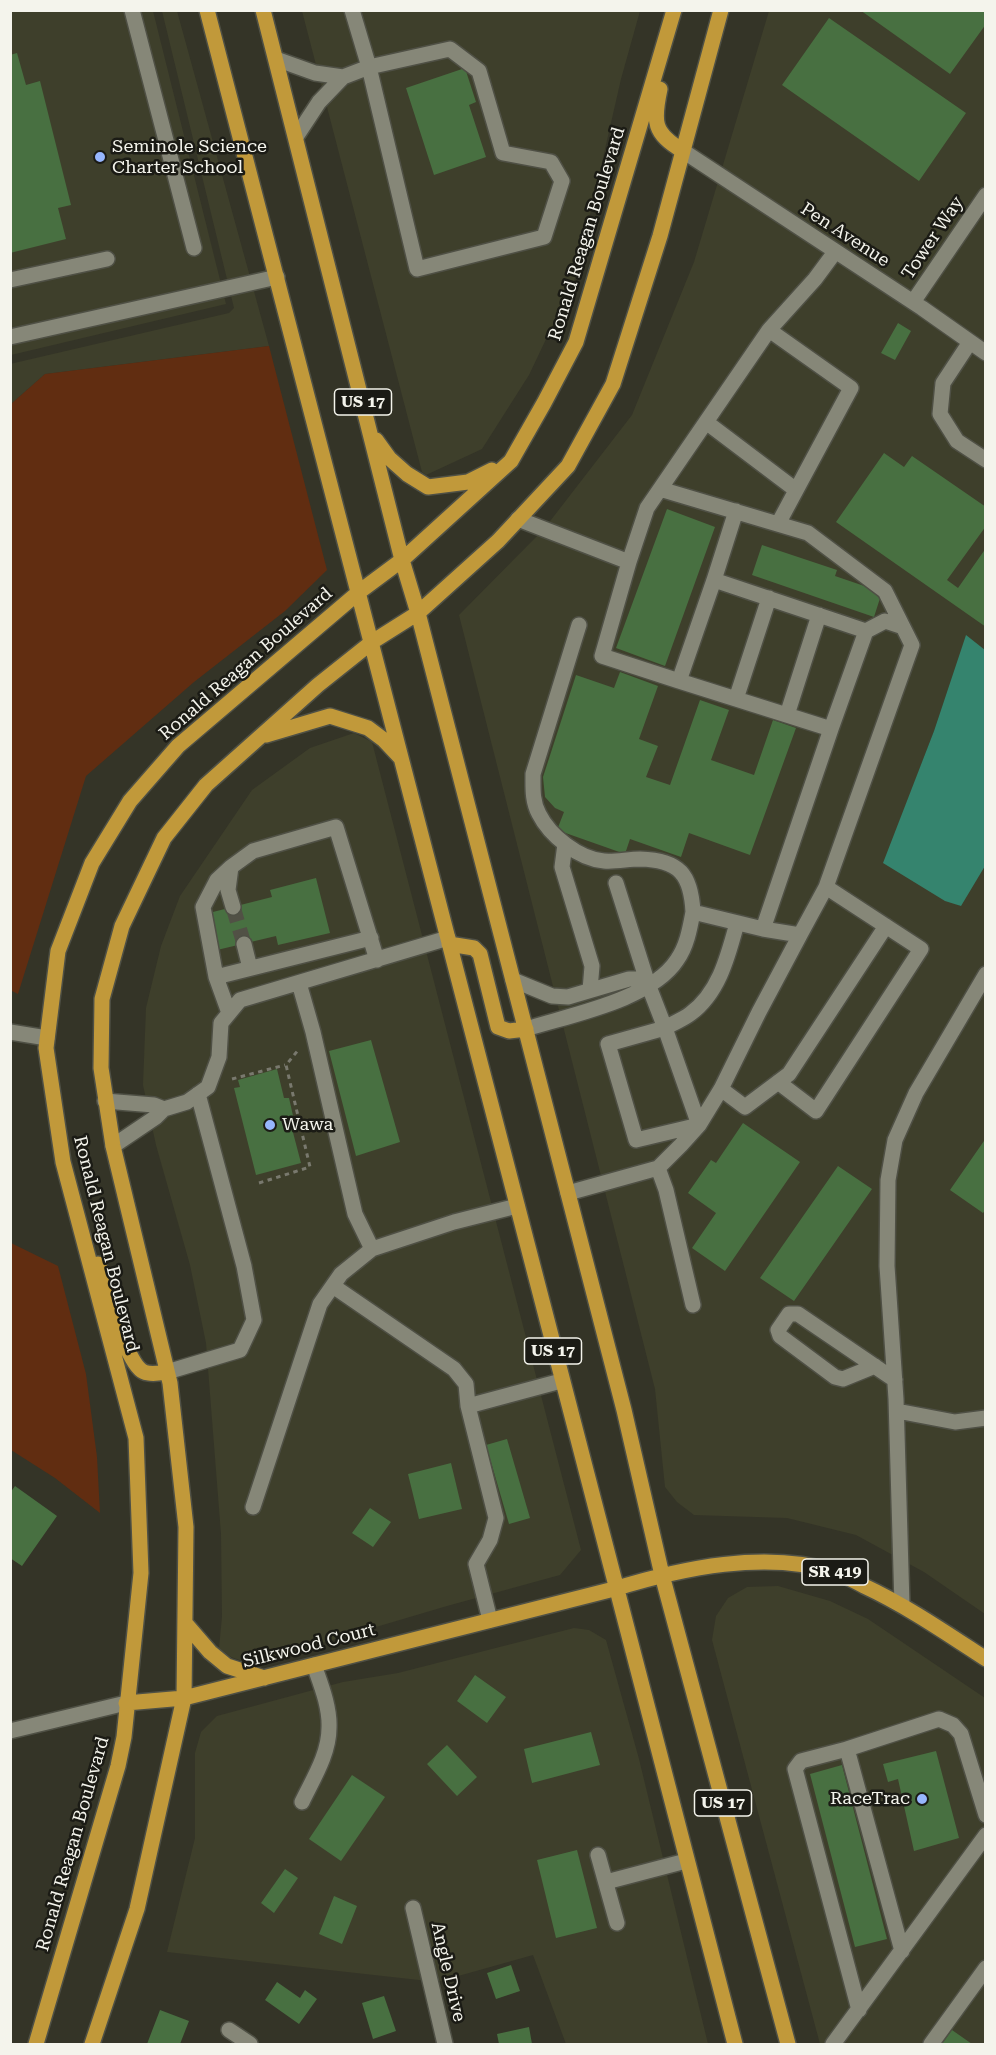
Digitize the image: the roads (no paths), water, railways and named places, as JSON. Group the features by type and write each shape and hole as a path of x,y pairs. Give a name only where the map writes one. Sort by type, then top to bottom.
{"main road":[{"name":"US 17","path":"207,10 372,642 614,1589 735,2044"},
{"name":"US 17","path":"263,10 402,560 418,613 624,1410 662,1575 788,2044"},
{"path":"675,10 675,33 655,114 659,131 669,143 683,151"},
{"name":"Ronald Reagan Boulevard","path":"36,2044 113,1784 124,1737 141,1573 136,1438 63,1162 46,1048 58,951 92,863 130,801 178,746 359,592 402,560 510,461 576,342 675,10"},
{"name":"Ronald Reagan Boulevard","path":"92,2044 137,1909 184,1698 186,1527 167,1372 113,1146 101,1068 102,999 122,926 164,838 206,785 318,685 372,642 418,613 498,541 568,466 613,384 660,236 721,10"},
{"path":"372,435 389,458 407,474 428,487 468,482 510,461"},
{"path":"260,736 330,716 368,728 384,740 402,760"},
{"path":"449,941 474,948 480,954 498,1027 508,1031 526,1029"},
{"path":"82,1235 102,1273 129,1355 138,1368 146,1373 167,1372"},
{"name":"SR 419","path":"614,1589 662,1575 733,1564 783,1562 835,1572 902,1605 986,1659"},
{"name":"Silkwood Court","path":"126,1703 184,1698 614,1589"},
{"path":"185,1623 210,1652 227,1666 264,1678"}],"street":[{"path":"132,10 194,248"},
{"path":"296,136 319,102 343,77 369,67 450,49 479,71 503,153 551,162 562,181 544,237 417,269 369,67 352,10"},
{"path":"276,59 315,73 343,77"},
{"name":"Pen Avenue","path":"683,151 913,302 986,353"},
{"name":"Tower Way","path":"913,302 980,217 986,195"},
{"path":"831,729 602,656 647,508 769,330 815,279 835,252"},
{"path":"10,280 107,259"},
{"path":"10,338 277,277"},
{"path":"769,330 851,388 778,524"},
{"path":"970,342 943,383 940,414 957,441 986,460"},
{"path":"706,422 796,490"},
{"path":"568,1193 658,1168 699,1125 721,1089 753,1023 826,887 912,645 885,591 808,533 660,489"},
{"path":"679,681 736,512"},
{"path":"518,519 629,562"},
{"path":"714,580 866,631"},
{"path":"736,699 770,598"},
{"path":"787,715 819,615"},
{"path":"763,929 866,631 885,621 903,627"},
{"path":"526,1029 630,997 667,974 679,958 688,935 693,912 692,891 688,879 679,869 666,863 641,859 602,861 586,857 565,844 538,814 533,798 533,774 579,625"},
{"path":"229,1013 216,978 203,906 216,880 253,851 336,827 377,960"},
{"path":"565,844 562,867 592,966 590,990"},
{"path":"231,867 228,890 233,907"},
{"path":"616,883 648,984 699,1125"},
{"path":"778,1082 816,1111 921,949 826,887"},
{"path":"693,912 763,929 800,935"},
{"path":"699,1125 636,1140 608,1044 665,1028 690,1014 708,996 723,971 737,923"},
{"path":"721,1089 745,1107 789,1074 886,926"},
{"path":"216,978 371,938"},
{"path":"113,1146 164,1109 187,1102 208,1087 219,1057 221,1023 240,1000 449,941"},
{"path":"244,944 250,968"},
{"path":"902,1605 897,1411 886,1266 888,1180 895,1140 916,1093 986,974"},
{"path":"513,980 552,996 568,997 629,979 637,979 648,984"},
{"path":"299,983 313,1032 355,1214 372,1250"},
{"path":"10,1032 47,1038"},
{"path":"167,1372 240,1350 254,1320 244,1266 198,1094"},
{"path":"105,1101 153,1105 164,1109"},
{"path":"658,1168 666,1190 693,1305"},
{"path":"253,1507 320,1304 341,1274 372,1250 454,1222 517,1206"},
{"path":"333,1286 454,1369 466,1384 468,1406 496,1518 490,1540 476,1564 490,1620"},
{"path":"875,1366 843,1379 835,1377 780,1336 778,1330 789,1314 798,1314 875,1366 895,1380"},
{"path":"468,1406 561,1381"},
{"path":"897,1411 955,1422 986,1418"},
{"path":"302,1802 321,1762 329,1728 326,1701 314,1665"},
{"name":"Silkwood Court","path":"10,1731 126,1703"},
{"path":"859,2010 795,1769 801,1761 847,1749 939,1719 953,1725 961,1734 986,1815"},
{"path":"847,1749 902,1951"},
{"path":"833,2044 986,1835"},
{"path":"598,1855 617,1923"},
{"path":"606,1882 687,1861"},
{"name":"Angle Drive","path":"413,1908 445,2044"},
{"path":"931,2044 986,1968"},
{"path":"229,2030 250,2044"}],"water":[{"path":"966,635 985,650 985,866 961,906 945,901 883,863 934,731"}],"tunnel":[{"path":"233,907 244,944"}],"place":[{"name":"Seminole Science Charter School","path":"100,157"},
{"name":"Wawa","path":"270,1125"},
{"name":"RaceTrac","path":"922,1799"}]}
